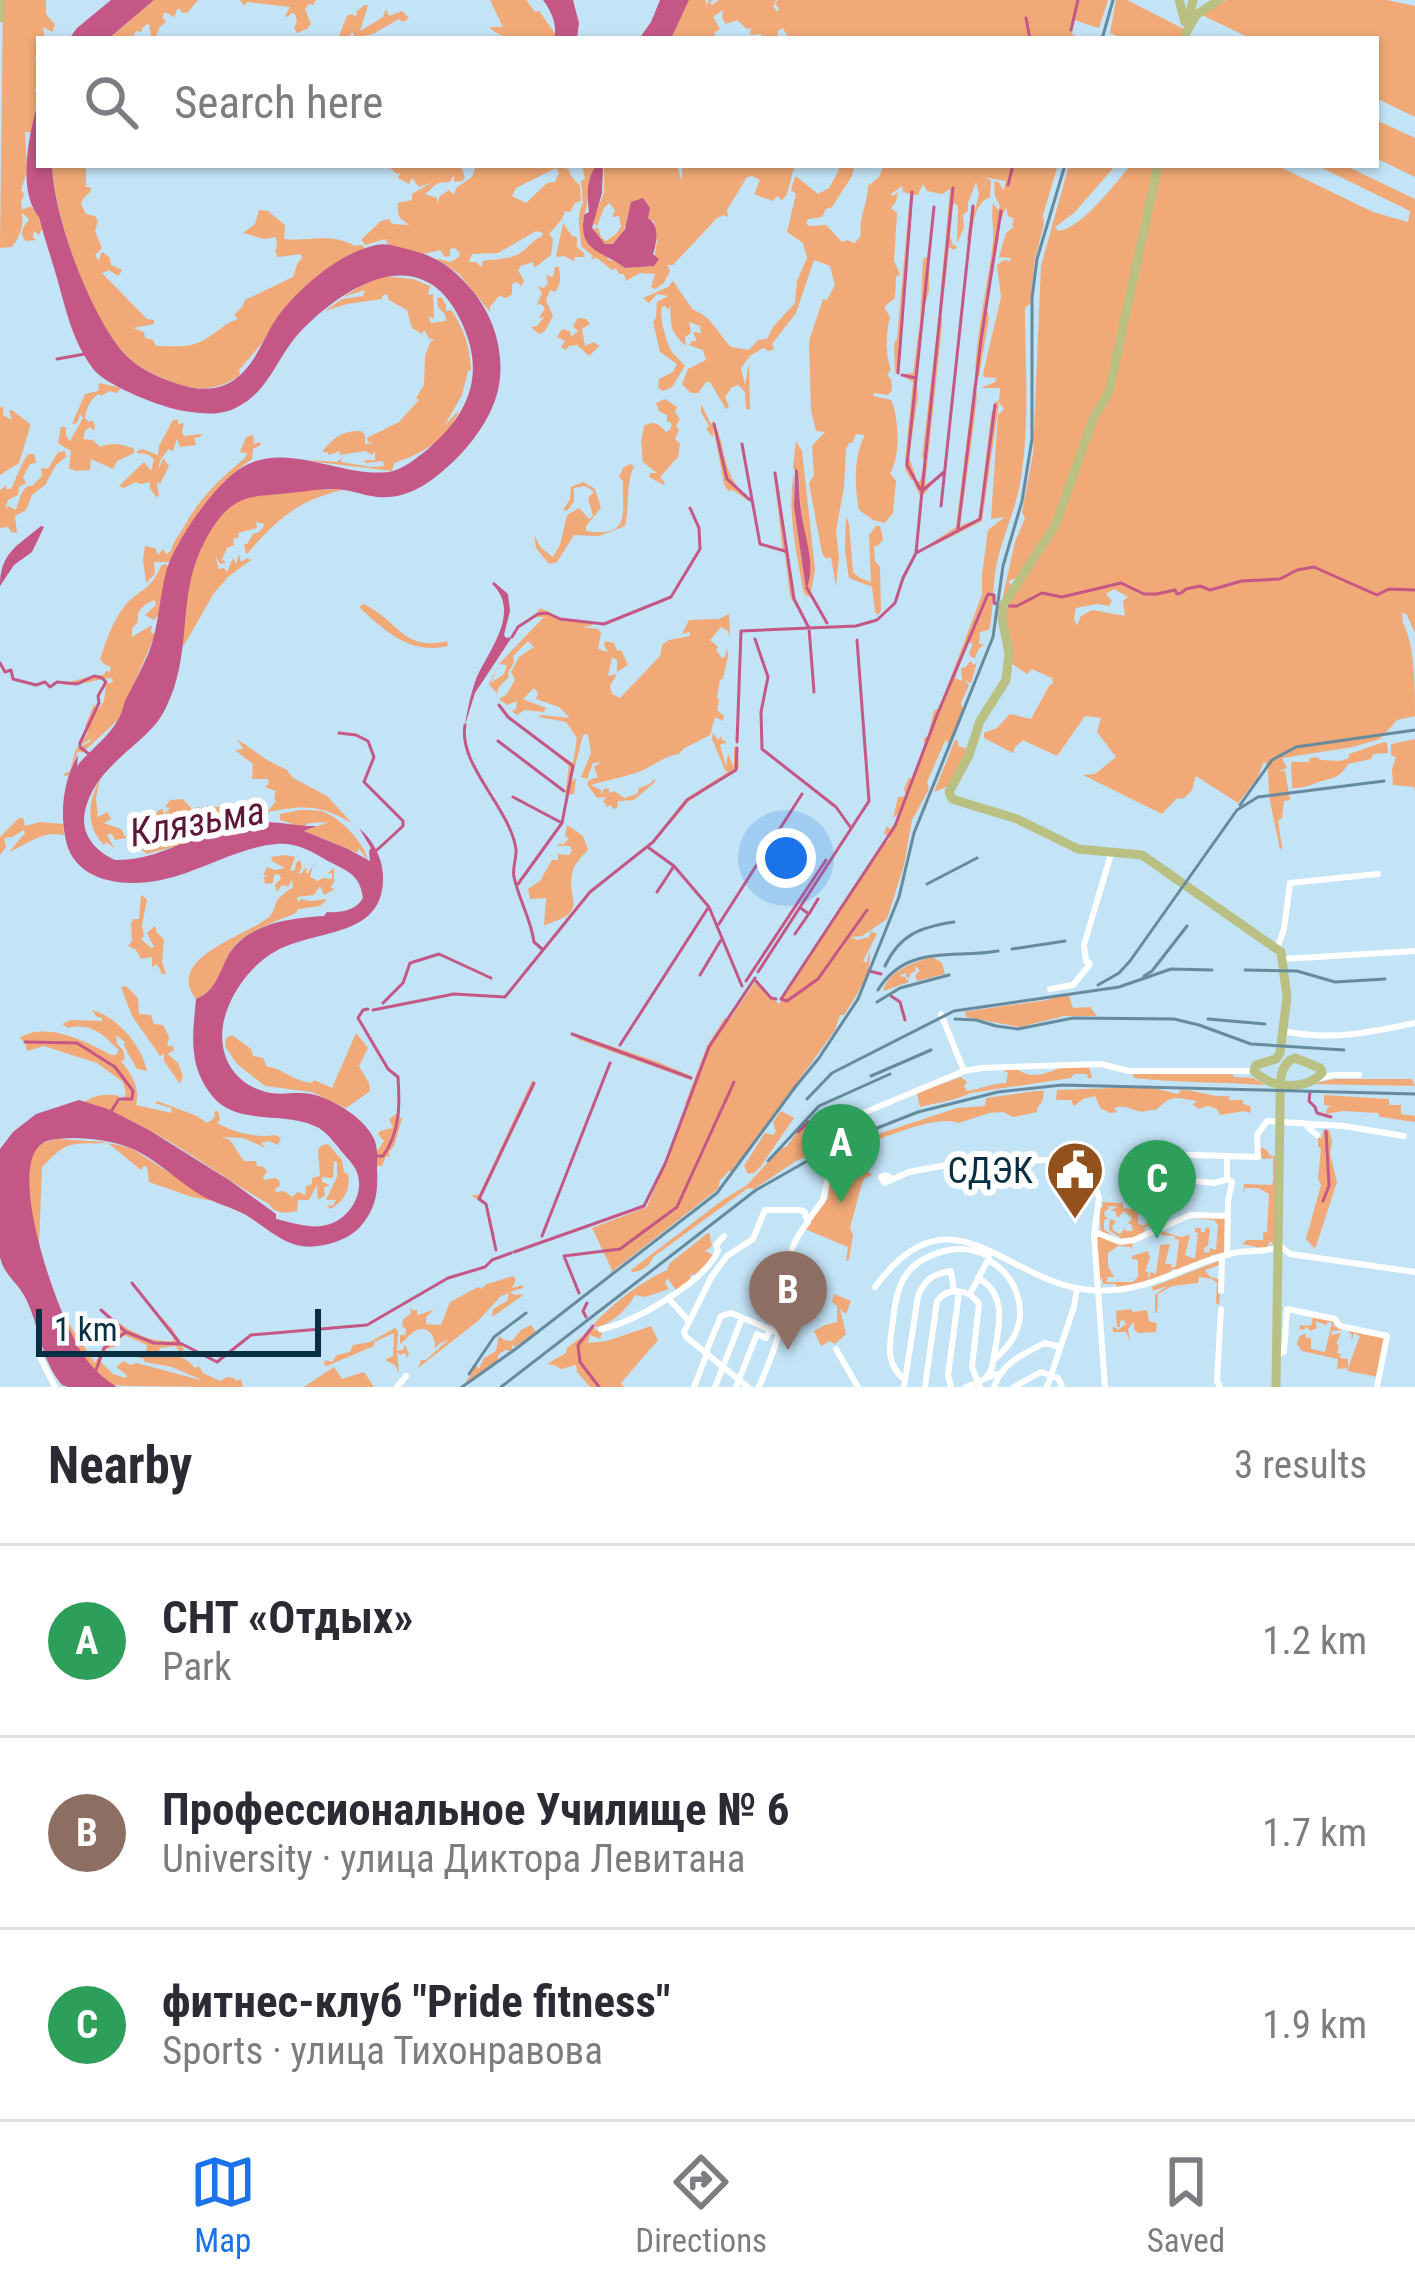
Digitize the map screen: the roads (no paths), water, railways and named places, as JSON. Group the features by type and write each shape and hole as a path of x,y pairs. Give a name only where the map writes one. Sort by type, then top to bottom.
{"main road":[{"path":"0,0 0,18"},
{"path":"1179,0 1186,36"},
{"path":"1186,36 1193,0"},
{"path":"1186,36 1196,15 1219,0"},
{"path":"1157,168 1109,392 1093,419 1056,524 1008,596 1002,612 1009,653 1006,680 980,721 949,792 952,799 1017,819 1078,849 1132,852 1149,858 1280,954 1287,997 1278,1057 1256,1065 1254,1071 1270,1083 1293,1086 1315,1073 1299,1059 1291,1059 1284,1064 1281,1079 1281,1094 1280,1107 1276,1387"}],"street":[{"path":"1050,989 1072,985 1090,964 1084,945 1113,851"},
{"path":"1378,874 1290,883 1280,954 1415,951"},
{"path":"941,1014 964,1071"},
{"path":"1283,1031 1307,1037 1348,1035 1415,1024"},
{"path":"840,1113 856,1116 964,1071 1101,1064 1129,1071 1254,1071"},
{"path":"1315,1073 1359,1075"},
{"path":"1163,1154 1258,1157 1257,1135 1280,1107"},
{"path":"1267,1121 1404,1136"},
{"path":"1304,1123 1317,1135"},
{"path":"1227,1179 1228,1156"},
{"path":"759,1387 787,1258 808,1218 820,1207 833,1157"},
{"path":"1147,1157 1147,1176 1232,1182 1221,1291"},
{"path":"889,1181 952,1164 1065,1159 1088,1171 1099,1198 1094,1232 1105,1387"},
{"path":"748,1387 684,1334 712,1276 727,1256 753,1239 765,1210 805,1212 808,1218"},
{"path":"1094,1232 1120,1242 1190,1215 1227,1216"},
{"path":"601,1329 698,1279 714,1261 716,1245 724,1236"},
{"path":"874,1287 906,1254 950,1240 975,1243 1053,1282 1097,1291 1133,1289 1248,1251 1415,1272"},
{"path":"904,1383 889,1351 896,1295 908,1270 928,1255 953,1248 988,1256 1005,1271 1020,1301 1016,1334 993,1361"},
{"path":"970,1294 988,1260"},
{"path":"904,1383 921,1288 933,1276 952,1271 956,1291 951,1387"},
{"path":"978,1279 989,1284 1000,1310 994,1387"},
{"path":"1047,1387 1077,1288"},
{"path":"925,1387 937,1301 944,1293 956,1291 970,1294 979,1304 972,1367 979,1384"},
{"path":"668,1298 689,1321"},
{"path":"1220,1387 1221,1309"},
{"path":"1276,1354 1284,1352 1286,1310 1335,1319 1340,1326 1388,1336 1379,1383"},
{"path":"694,1387 721,1316 731,1313 774,1331"},
{"path":"715,1387 742,1318"},
{"path":"738,1383 757,1334 766,1338 774,1331"},
{"path":"965,1387 979,1384 1045,1343 1060,1348"},
{"path":"836,1349 858,1387"},
{"path":"39,1355 55,1387"},
{"path":"1014,1387 1041,1372 1058,1378 1063,1387"},
{"path":"397,1387 406,1376"}],"waterway":[{"path":"1071,30 1078,0"},
{"path":"1026,18 1029,36"},
{"path":"1008,185 1012,168"},
{"path":"922,491 953,188"},
{"path":"898,373 912,192"},
{"path":"941,506 973,206"},
{"path":"920,489 907,465 934,207"},
{"path":"958,529 1001,211"},
{"path":"57,359 85,354"},
{"path":"902,375 916,378"},
{"path":"737,742 741,631 856,626 877,620 895,603 916,553 980,519 995,405"},
{"path":"714,424 727,479 750,500"},
{"path":"742,444 760,544 785,551"},
{"path":"916,553 922,491 944,472"},
{"path":"775,473 794,599 809,628 814,692"},
{"path":"512,637 538,614 604,624 671,597 700,549 699,528 690,508"},
{"path":"1008,606 1042,593 1062,597 1121,583 1144,594 1175,590 1177,594 1200,586 1210,590 1242,581 1280,579 1314,567 1377,595 1389,589 1415,590"},
{"path":"807,588 827,623"},
{"path":"781,999 895,826 988,594 994,595 997,604"},
{"path":"755,639 768,677 761,712 762,749 836,807 851,828"},
{"path":"758,972 869,801 857,640"},
{"path":"0,663 5,672 11,670 13,679 36,685 77,684 94,676 106,682 80,743 89,754"},
{"path":"499,705 573,766 562,823"},
{"path":"465,725 469,755 512,834 516,885 534,942 542,949"},
{"path":"339,733 368,741 374,757 364,782 403,821 377,850"},
{"path":"498,741 564,791"},
{"path":"373,1010 454,994 505,997 590,892 653,842 687,800 736,770 737,748"},
{"path":"719,924 802,794"},
{"path":"513,797 562,823 518,884"},
{"path":"649,848 674,866"},
{"path":"746,981 826,860"},
{"path":"657,892 674,866 709,907 742,986"},
{"path":"802,909 809,914 818,899"},
{"path":"620,1045 708,908"},
{"path":"781,999 787,1001 818,979 867,910"},
{"path":"795,934 808,915"},
{"path":"700,975 721,940"},
{"path":"383,1003 403,983 410,963 439,954 491,978"},
{"path":"869,971 881,974"},
{"path":"514,1252 644,1206 709,1047 755,978"},
{"path":"756,981 776,999"},
{"path":"891,996 900,1002 905,1020"},
{"path":"368,1009 358,1018 388,1069 398,1077 399,1088 393,1138 383,1156 374,1156"},
{"path":"572,1034 691,1078"},
{"path":"25,1042 77,1043 115,1067 133,1091 132,1099 119,1099 110,1113"},
{"path":"542,1236 610,1063"},
{"path":"579,1293 564,1256 620,1249 677,1207 734,1082"},
{"path":"496,1250 486,1204 479,1199 534,1083"},
{"path":"1310,1092 1309,1101 1317,1113 1331,1117"},
{"path":"798,1132 808,1122 823,1121"},
{"path":"1323,1201 1329,1186 1326,1131"},
{"path":"95,1373 104,1348 126,1332 154,1343 182,1344 217,1362 251,1335 367,1325 448,1278 511,1253"},
{"path":"132,1283 179,1342"},
{"path":"586,1317 587,1303"},
{"path":"101,1310 126,1332"},
{"path":"593,1326 578,1345 580,1362 599,1387"}],"railway":[{"path":"1103,36 1113,0"},
{"path":"462,1387 717,1193 858,999 899,897 914,833 993,637 1003,566 1022,501 1032,439 1032,298 1037,259 1064,168"},
{"path":"1240,805 1272,760 1296,747 1415,730"},
{"path":"1098,985 1130,961 1237,810 1258,797 1384,781"},
{"path":"927,884 977,858"},
{"path":"885,966 897,946 913,934 954,922"},
{"path":"1144,976 1187,926"},
{"path":"1012,949 1065,941"},
{"path":"878,990 889,975 916,960 998,951"},
{"path":"807,1099 832,1073 954,1011 1119,987 1171,969 1212,970"},
{"path":"1245,970 1297,971 1335,982 1385,979"},
{"path":"877,1002 900,988 949,975"},
{"path":"955,1019 1018,1029 1073,1018 1174,1019 1251,1044 1344,1050"},
{"path":"1208,1019 1265,1024"},
{"path":"871,1076 931,1050"},
{"path":"768,1161 819,1106 890,1074"},
{"path":"501,1387 756,1190 839,1143 918,1112 998,1092 1062,1085 1415,1094"},
{"path":"469,1374 494,1337 526,1313"}],"place":[{"name":"СНТ «Отдых»","path":"841,1203"},
{"name":"СДЭК","path":"1075,1221"},
{"name":"фитнес-клуб \"Pride fitness\"","path":"1157,1239"},
{"name":"Профессиональное Училище № 6","path":"788,1350"}],"water label":[{"name":"Клязьма","path":"197,821"}]}
